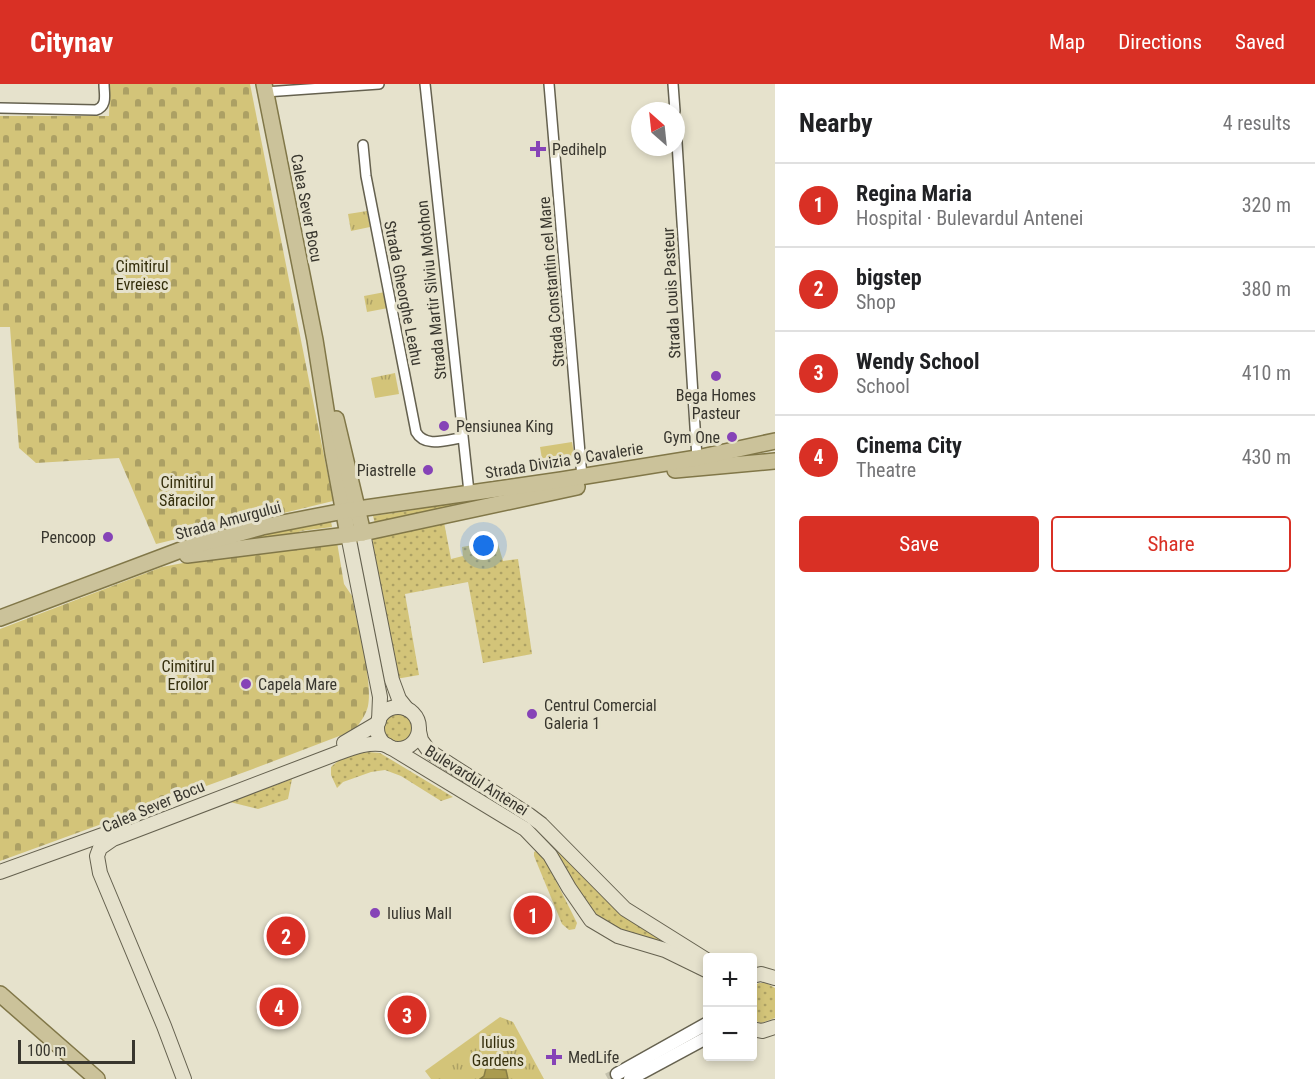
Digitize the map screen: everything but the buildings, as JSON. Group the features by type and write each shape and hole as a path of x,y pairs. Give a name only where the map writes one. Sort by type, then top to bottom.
{"main road":[{"name":"Calea Sever Bocu","path":"264,88 356,534 392,680 399,699 408,709"},
{"name":"Strada Divizia 9 Cavalerie","path":"351,510 582,477 697,458 775,441"},
{"name":"Strada Divizia 9 Cavalerie","path":"356,534 639,475 775,461"},
{"name":"Strada Amurgului","path":"0,618 123,571 222,537 284,522 351,510"},
{"name":"Calea Sever Bocu","path":"0,872 352,740 378,722 381,705 356,534"},
{"name":"Strada Amurgului","path":"123,571 177,557 356,534"},
{"path":"352,740 369,718 378,686"},
{"path":"390,708 408,709 416,716 419,730 416,738 408,746 401,748 388,746 379,735 378,722 384,712 390,708"},
{"name":"Bulevardul Antenei","path":"419,730 421,740 429,751 541,824 625,909 703,958"},
{"name":"Calea Sever Bocu","path":"184,1079 166,1030 102,878 97,856 100,848 113,839 152,823 350,749 372,743 388,746"},
{"name":"Bulevardul Antenei","path":"388,746 525,829 550,855 591,920 618,936 665,950 703,969"},
{"path":"76,845 97,856"},
{"path":"757,975 775,977"},
{"path":"0,994 97,1079"},
{"path":"757,1030 762,1031 775,1027"}],"street":[{"path":"0,108 96,111 102,107 104,102 104,84"},
{"path":"264,88 379,84"},
{"name":"Strada Martir Silviu Motohon","path":"425,84 461,438 469,492"},
{"name":"Strada Constantin cel Mare","path":"549,84 582,477"},
{"path":"673,84 674,102"},
{"name":"Strada Gheorghe Leahu","path":"363,145 366,176 416,432 418,437 431,442 461,438"},
{"name":"Strada Louis Pasteur","path":"678,156 697,458"},
{"path":"617,1074 703,1026"},
{"path":"630,1079 703,1040"}],"green space":[{"name":"Cimitirul Evreiesc","path":"110,84 250,84 333,501 156,544 119,458 36,463 19,448 10,327 0,327 0,116 109,116"},
{"path":"367,211 370,227 351,231 348,214"},
{"path":"385,292 388,308 367,312 364,296"},
{"path":"395,373 399,394 375,398 371,378"},
{"path":"572,442 575,460 543,465 540,447"},
{"path":"575,482 375,524 373,516 414,510 438,502"},
{"path":"330,516 332,527 301,531 285,538 215,543"},
{"path":"443,517 451,559 463,556 462,547 489,542 489,545 498,544 503,561 518,559 532,654 483,663 468,582 405,594 419,675 396,679 372,542 374,538"},
{"name":"Cimitirul Eroilor","path":"337,542 344,584 352,596 368,682 368,706 355,730 0,861 0,629 162,567 225,555"},
{"path":"399,707 407,708 413,713 418,719 418,735 413,741 407,746 399,747 391,746 385,741 380,735 379,727 380,719 385,713 391,708"},
{"path":"368,752 380,753 453,797 441,801 401,776 385,770 371,772 343,782 337,788 331,775 331,767 348,756"},
{"path":"292,779 288,799 258,809 230,802"},
{"path":"546,835 678,947 672,948 599,923 540,841"},
{"path":"536,851 546,861 577,923 575,929 569,930 562,924 534,856"},
{"path":"766,983 775,988 775,1018 761,1023 757,1022 757,984"},
{"name":"Iulius Gardens","path":"500,1017 513,1022 544,1079 431,1079 425,1071"}],"water":[{"path":"486,1068 506,1070 508,1079 480,1079 484,1076"}],"tunnel":[{"path":"608,1079 617,1074"}],"place":[{"name":"Pedihelp","path":"538,149"},
{"name":"Bega Homes Pasteur","path":"716,376"},
{"name":"Pensiunea King","path":"444,426"},
{"name":"Gym One","path":"732,437"},
{"name":"Piastrelle","path":"428,470"},
{"name":"Pencoop","path":"108,537"},
{"name":"Capela Mare","path":"246,684"},
{"name":"Centrul Comercial Galeria 1","path":"532,714"},
{"name":"Iulius Mall","path":"375,913"},
{"name":"Regina Maria","path":"533,915"},
{"name":"bigstep","path":"286,936"},
{"name":"Cinema City","path":"279,1007"},
{"name":"Wendy School","path":"407,1015"},
{"name":"MedLife","path":"554,1057"}],"park label":[{"name":"Cimitirul Săracilor","path":"187,491"}]}
